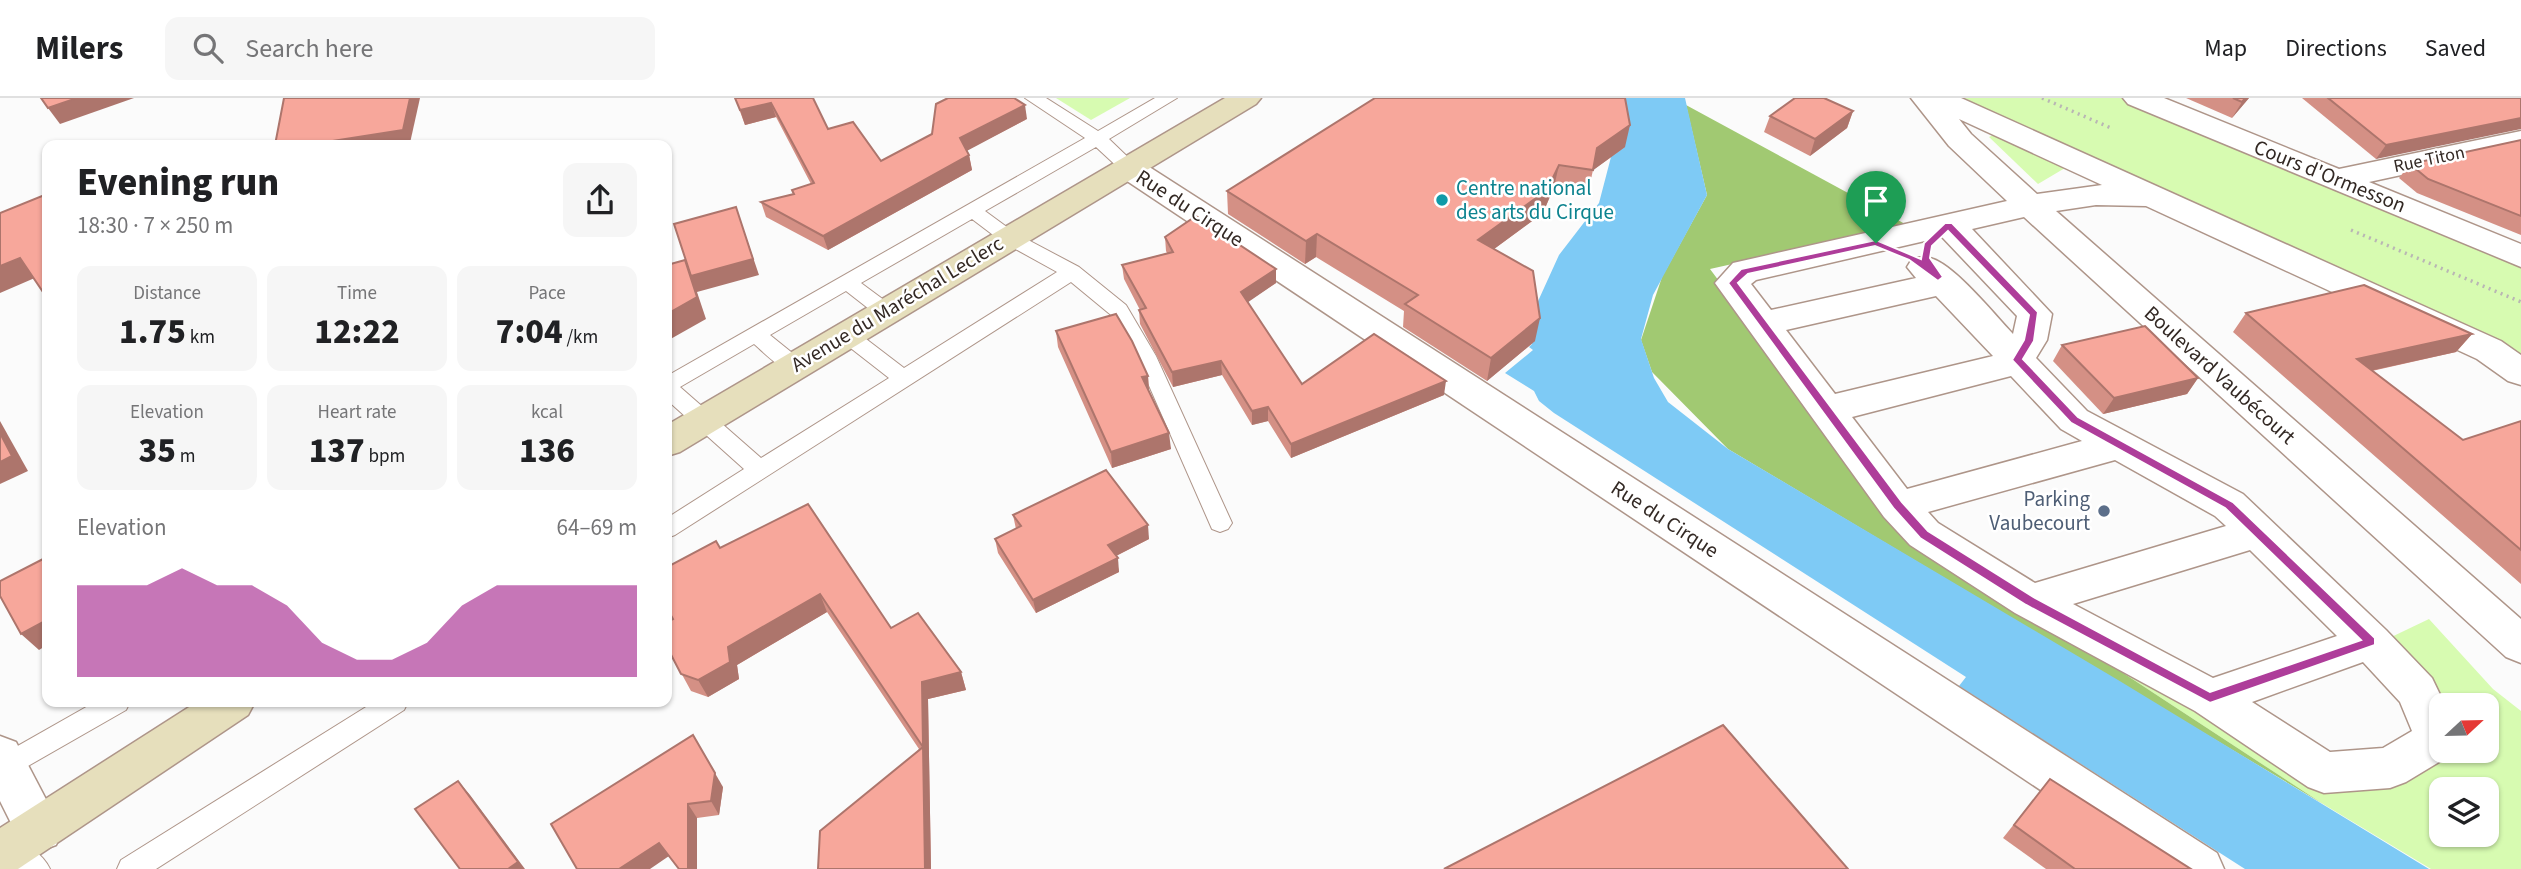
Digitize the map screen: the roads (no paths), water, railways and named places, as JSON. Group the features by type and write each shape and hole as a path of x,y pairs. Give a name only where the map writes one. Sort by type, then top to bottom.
{"main road":[{"name":"Avenue du Maréchal Leclerc","path":"672,439 1245,98"},
{"path":"21,851 223,707"}],"street":[{"name":"Boulevard Vaubécourt","path":"1926,98 1959,140 2521,645"},
{"path":"1937,98 2489,350 2521,372"},
{"name":"Cours d'Ormesson","path":"2138,98 2521,256"},
{"name":"Rue Titon","path":"2338,179 2521,140"},
{"name":"Rue du Cirque","path":"1129,168 2200,869"},
{"path":"2030,205 2072,186 2092,168"},
{"path":"1876,243 1912,258 1940,280 2074,420 2229,505 2371,642 2417,691 2438,739 2390,768 2324,773 2210,698 2030,601 1924,534 1898,506 1732,283 1745,271 1876,243 2030,205 2096,195 2155,196"},
{"path":"1940,280 1925,258 1927,245 1949,225"},
{"path":"1825,410 2018,361 2029,341 2035,314 1949,225"},
{"path":"1761,324 1940,280"},
{"path":"1898,506 2118,445"},
{"path":"2030,601 2256,533"},
{"path":"2210,698 2371,642"},
{"path":"2,764 21,851"}],"lane":[{"path":"1034,98 1096,137 1129,168"},
{"path":"672,384 846,281 1168,98"},
{"path":"971,209 1009,237 1072,272 1119,310 1146,356 1220,523"},
{"path":"672,526 1072,272"},
{"path":"846,281 885,311"},
{"path":"755,334 794,365"},
{"path":"846,334 904,379"},
{"path":"672,392 760,470"},
{"path":"2,764 108,707"},
{"path":"131,869 387,707"}],"water":[{"path":"1615,98 1685,98 1707,195 1653,295 1641,339 1654,378 1668,402 1728,449 2118,680 2429,869 2245,869 1959,686 1966,677 1554,413 1539,401 1534,391 1505,373 1533,350 1529,347 1532,344 1529,321 1559,255 1599,203 1611,157"}],"place":[{"name":"Centre national des arts du Cirque","path":"1442,200"},
{"name":"Parking Vaubecourt","path":"2104,511"}]}
